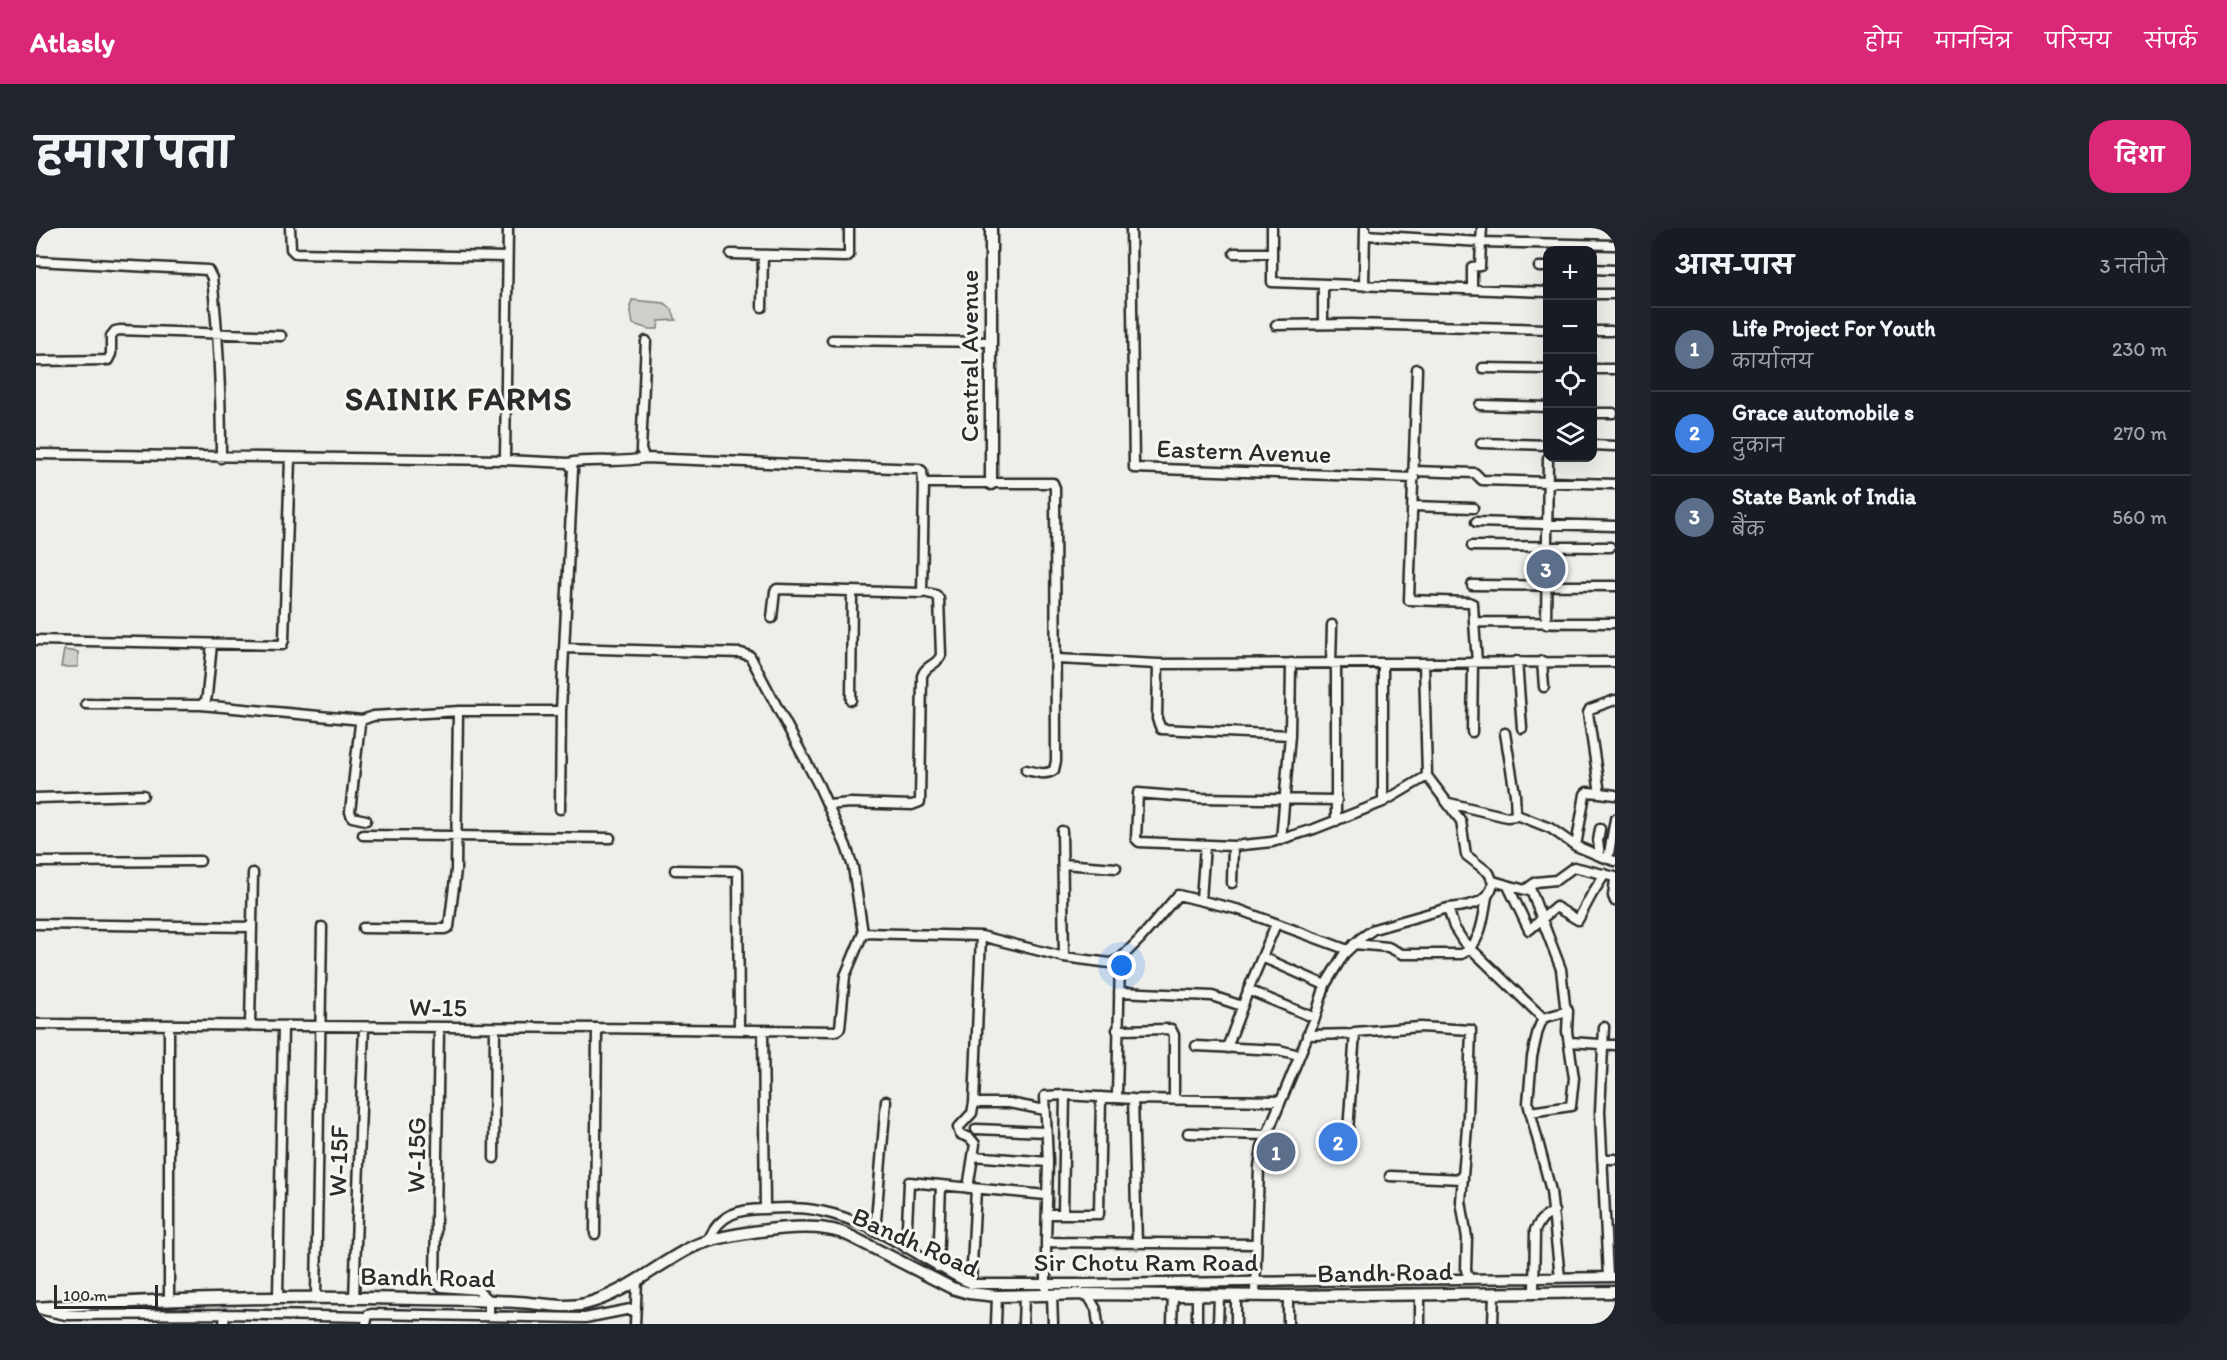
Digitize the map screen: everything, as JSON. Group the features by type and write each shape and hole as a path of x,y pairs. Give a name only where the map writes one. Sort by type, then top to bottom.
{"street":[{"path":"290,228 291,251 295,253 507,257"},
{"path":"505,460 508,228"},
{"path":"731,254 846,257 849,255 849,228"},
{"name":"Central Avenue","path":"991,228 991,484"},
{"name":"Eastern Avenue","path":"1131,228 1132,462 1134,468 1414,474"},
{"path":"1272,228 1272,282 1543,292"},
{"path":"1472,288 1472,267 1480,266 1482,228"},
{"path":"1364,286 1365,232 1480,242 1615,245"},
{"path":"1234,253 1272,253"},
{"path":"762,307 764,255"},
{"path":"36,261 208,270 212,278 218,334 221,380 221,458"},
{"path":"1597,269 1615,270"},
{"path":"1323,285 1323,324"},
{"path":"1597,294 1615,294"},
{"path":"1276,325 1543,329"},
{"path":"36,361 108,360 111,354 111,336 115,331 120,330 281,336"},
{"path":"1597,331 1611,331"},
{"path":"832,340 991,342"},
{"path":"645,458 641,450 646,341"},
{"path":"1483,368 1543,369"},
{"path":"1417,369 1410,601 1470,602 1473,604 1475,662 1472,732"},
{"path":"1597,369 1615,369"},
{"path":"1480,405 1543,406"},
{"path":"1597,413 1613,413"},
{"path":"1481,442 1543,445"},
{"path":"1597,446 1615,446"},
{"path":"36,454 505,460 568,463 581,460 629,461 645,458 919,469 922,471 924,482 923,592"},
{"path":"36,640 278,645 283,643 290,459"},
{"path":"1546,624 1548,462"},
{"path":"560,809 561,711 573,469 568,463"},
{"path":"1414,474 1475,474 1482,480 1615,484"},
{"path":"924,482 1051,483 1054,485 1057,659 1055,766 1054,770 1045,773 1026,770"},
{"path":"1413,506 1473,508"},
{"path":"1476,522 1615,526"},
{"path":"1472,546 1610,547"},
{"path":"1472,585 1615,586"},
{"path":"772,618 777,589 923,592 939,599 941,655 938,662 922,676 920,802 916,805 850,803 828,805"},
{"path":"851,700 852,592"},
{"path":"1474,622 1615,623"},
{"path":"1332,625 1336,821"},
{"path":"201,705 207,695 212,644"},
{"path":"564,648 741,653 750,656 828,805 850,856 863,933 981,936 1064,957 1110,963 1120,959 1140,939 1175,896 1201,899 1351,947 1388,947 1408,954 1458,955 1471,950 1481,928 1487,897 1493,881 1489,873 1466,855 1462,824 1449,803 1427,776 1424,663"},
{"path":"1057,659 1158,664 1615,662"},
{"path":"1542,661 1544,687"},
{"path":"1517,662 1522,728"},
{"path":"1281,840 1290,735 1291,663"},
{"path":"1158,664 1157,719 1161,729 1290,735"},
{"path":"1383,664 1383,802"},
{"path":"1600,793 1588,711 1615,700"},
{"path":"86,704 201,705 362,720 373,716 458,711 561,711"},
{"path":"363,928 445,929 449,927 454,892 457,836 458,711"},
{"path":"362,720 350,812 352,817 366,820"},
{"path":"1505,733 1517,814"},
{"path":"1336,800 1285,801 1138,794 1137,842 1233,846 1281,840 1383,802 1427,776"},
{"path":"1575,846 1585,794 1615,795"},
{"path":"36,798 143,795"},
{"path":"1449,803 1507,817 1517,814 1550,828 1575,846 1608,859"},
{"path":"1608,859 1615,819"},
{"path":"1600,829 1598,841 1608,859"},
{"path":"1062,831 1064,957"},
{"path":"363,835 610,838"},
{"path":"1201,899 1205,845"},
{"path":"1232,883 1233,846"},
{"path":"36,862 200,861"},
{"path":"1063,864 1116,868"},
{"path":"1493,881 1521,890 1530,888 1536,882 1556,880 1574,867 1615,878 1613,898 1615,901"},
{"path":"675,870 735,871 738,873 739,1029"},
{"path":"250,1026 253,873"},
{"path":"1509,886 1529,930 1556,907 1578,920 1605,874"},
{"path":"1530,888 1561,969 1564,1005 1568,1011 1567,1031 1574,1078 1572,1105 1530,1112"},
{"path":"1255,1295 1259,1167 1266,1135 1315,1018 1325,985 1351,947 1374,929 1448,908 1474,904 1487,897"},
{"path":"1448,908 1456,932 1471,950 1542,1018"},
{"path":"36,924 251,927"},
{"path":"1227,1048 1276,924"},
{"path":"316,1296 322,927"},
{"name":"W-15","path":"36,1024 836,1031 839,1030 845,976 863,933"},
{"path":"971,1284 974,1142 960,1134 958,1128 971,1115 974,1103 981,936"},
{"path":"1262,957 1325,985"},
{"path":"1117,1097 1120,959"},
{"path":"1248,990 1315,1018"},
{"path":"1119,992 1212,996 1242,1006"},
{"path":"1542,1018 1568,1011"},
{"path":"1542,1018 1532,1057 1528,1098 1548,1176 1554,1211 1560,1278"},
{"path":"169,1026 169,1300"},
{"path":"278,1297 283,1026"},
{"name":"W-15F","path":"354,1298 364,1027"},
{"path":"1308,1035 1354,1034 1357,1031 1411,1027 1471,1030 1461,1205 1467,1238 1466,1270 1469,1280"},
{"path":"1604,1027 1600,1112 1611,1277"},
{"name":"W-15G","path":"439,1028 435,1282 442,1287 478,1290 489,1300"},
{"path":"494,1158 495,1028"},
{"path":"595,1234 597,1028"},
{"path":"1117,1030 1172,1029 1174,1035 1174,1099"},
{"path":"763,1030 765,1209"},
{"path":"1347,1146 1354,1034"},
{"path":"1570,1042 1615,1045"},
{"path":"1196,1046 1279,1050 1299,1055"},
{"path":"1062,1214 1065,1095"},
{"path":"1053,1324 1048,1291 1046,1242 1048,1161 1045,1096 1280,1101"},
{"path":"1047,1214 1097,1215 1100,1213 1101,1096"},
{"path":"1133,1099 1137,1244"},
{"path":"875,1232 886,1101"},
{"path":"974,1103 1009,1103 1045,1110"},
{"path":"976,1129 1046,1132"},
{"path":"1188,1133 1266,1135"},
{"path":"973,1156 1048,1161"},
{"path":"1602,1159 1615,1160"},
{"path":"1390,1176 1463,1179"},
{"path":"906,1248 909,1182 1046,1195"},
{"path":"938,1267 941,1185"},
{"name":"Sir Chotu Ram Road","path":"709,1239 713,1230 726,1216 740,1211 820,1210 844,1217 875,1232 971,1284 1048,1291 1255,1282 1611,1277"},
{"path":"1534,1293 1535,1230 1541,1220 1554,1211"},
{"name":"Bandh Road","path":"36,1308 169,1300 316,1296 489,1300 573,1305 605,1297 637,1281 687,1249 709,1239 767,1231 826,1228 852,1237 952,1288 969,1293 997,1296 1023,1296 1048,1291 1087,1294 1288,1296 1615,1292"},
{"path":"1046,1242 1256,1244"},
{"path":"1440,1280 1440,1294"},
{"path":"635,1324 637,1281"},
{"path":"1087,1294 1096,1309 1098,1324"},
{"path":"1172,1324 1173,1294"},
{"path":"1197,1294 1197,1324"},
{"path":"1420,1294 1420,1324"},
{"path":"1493,1324 1494,1294"},
{"path":"1218,1324 1219,1295"},
{"path":"1236,1295 1236,1324"},
{"path":"996,1324 997,1296"},
{"path":"1023,1296 1023,1324"},
{"path":"1288,1296 1288,1324"},
{"path":"489,1300 489,1315"},
{"path":"36,1308 66,1315 225,1314 366,1321 372,1314 489,1315 530,1320 585,1318 636,1308"},
{"path":"224,1324 225,1314"}],"shaded area":[{"path":"632,300 664,303 672,310 676,320 659,321 658,329 633,324 630,306"},
{"path":"64,650 78,652 78,667 61,667"}],"place":[{"name":"State Bank of India","path":"1546,569"},
{"name":"Grace automobile s","path":"1338,1142"},
{"name":"Life Project For Youth","path":"1276,1152"}],"district":[{"name":"SAINIK FARMS","path":"459,399"}]}
